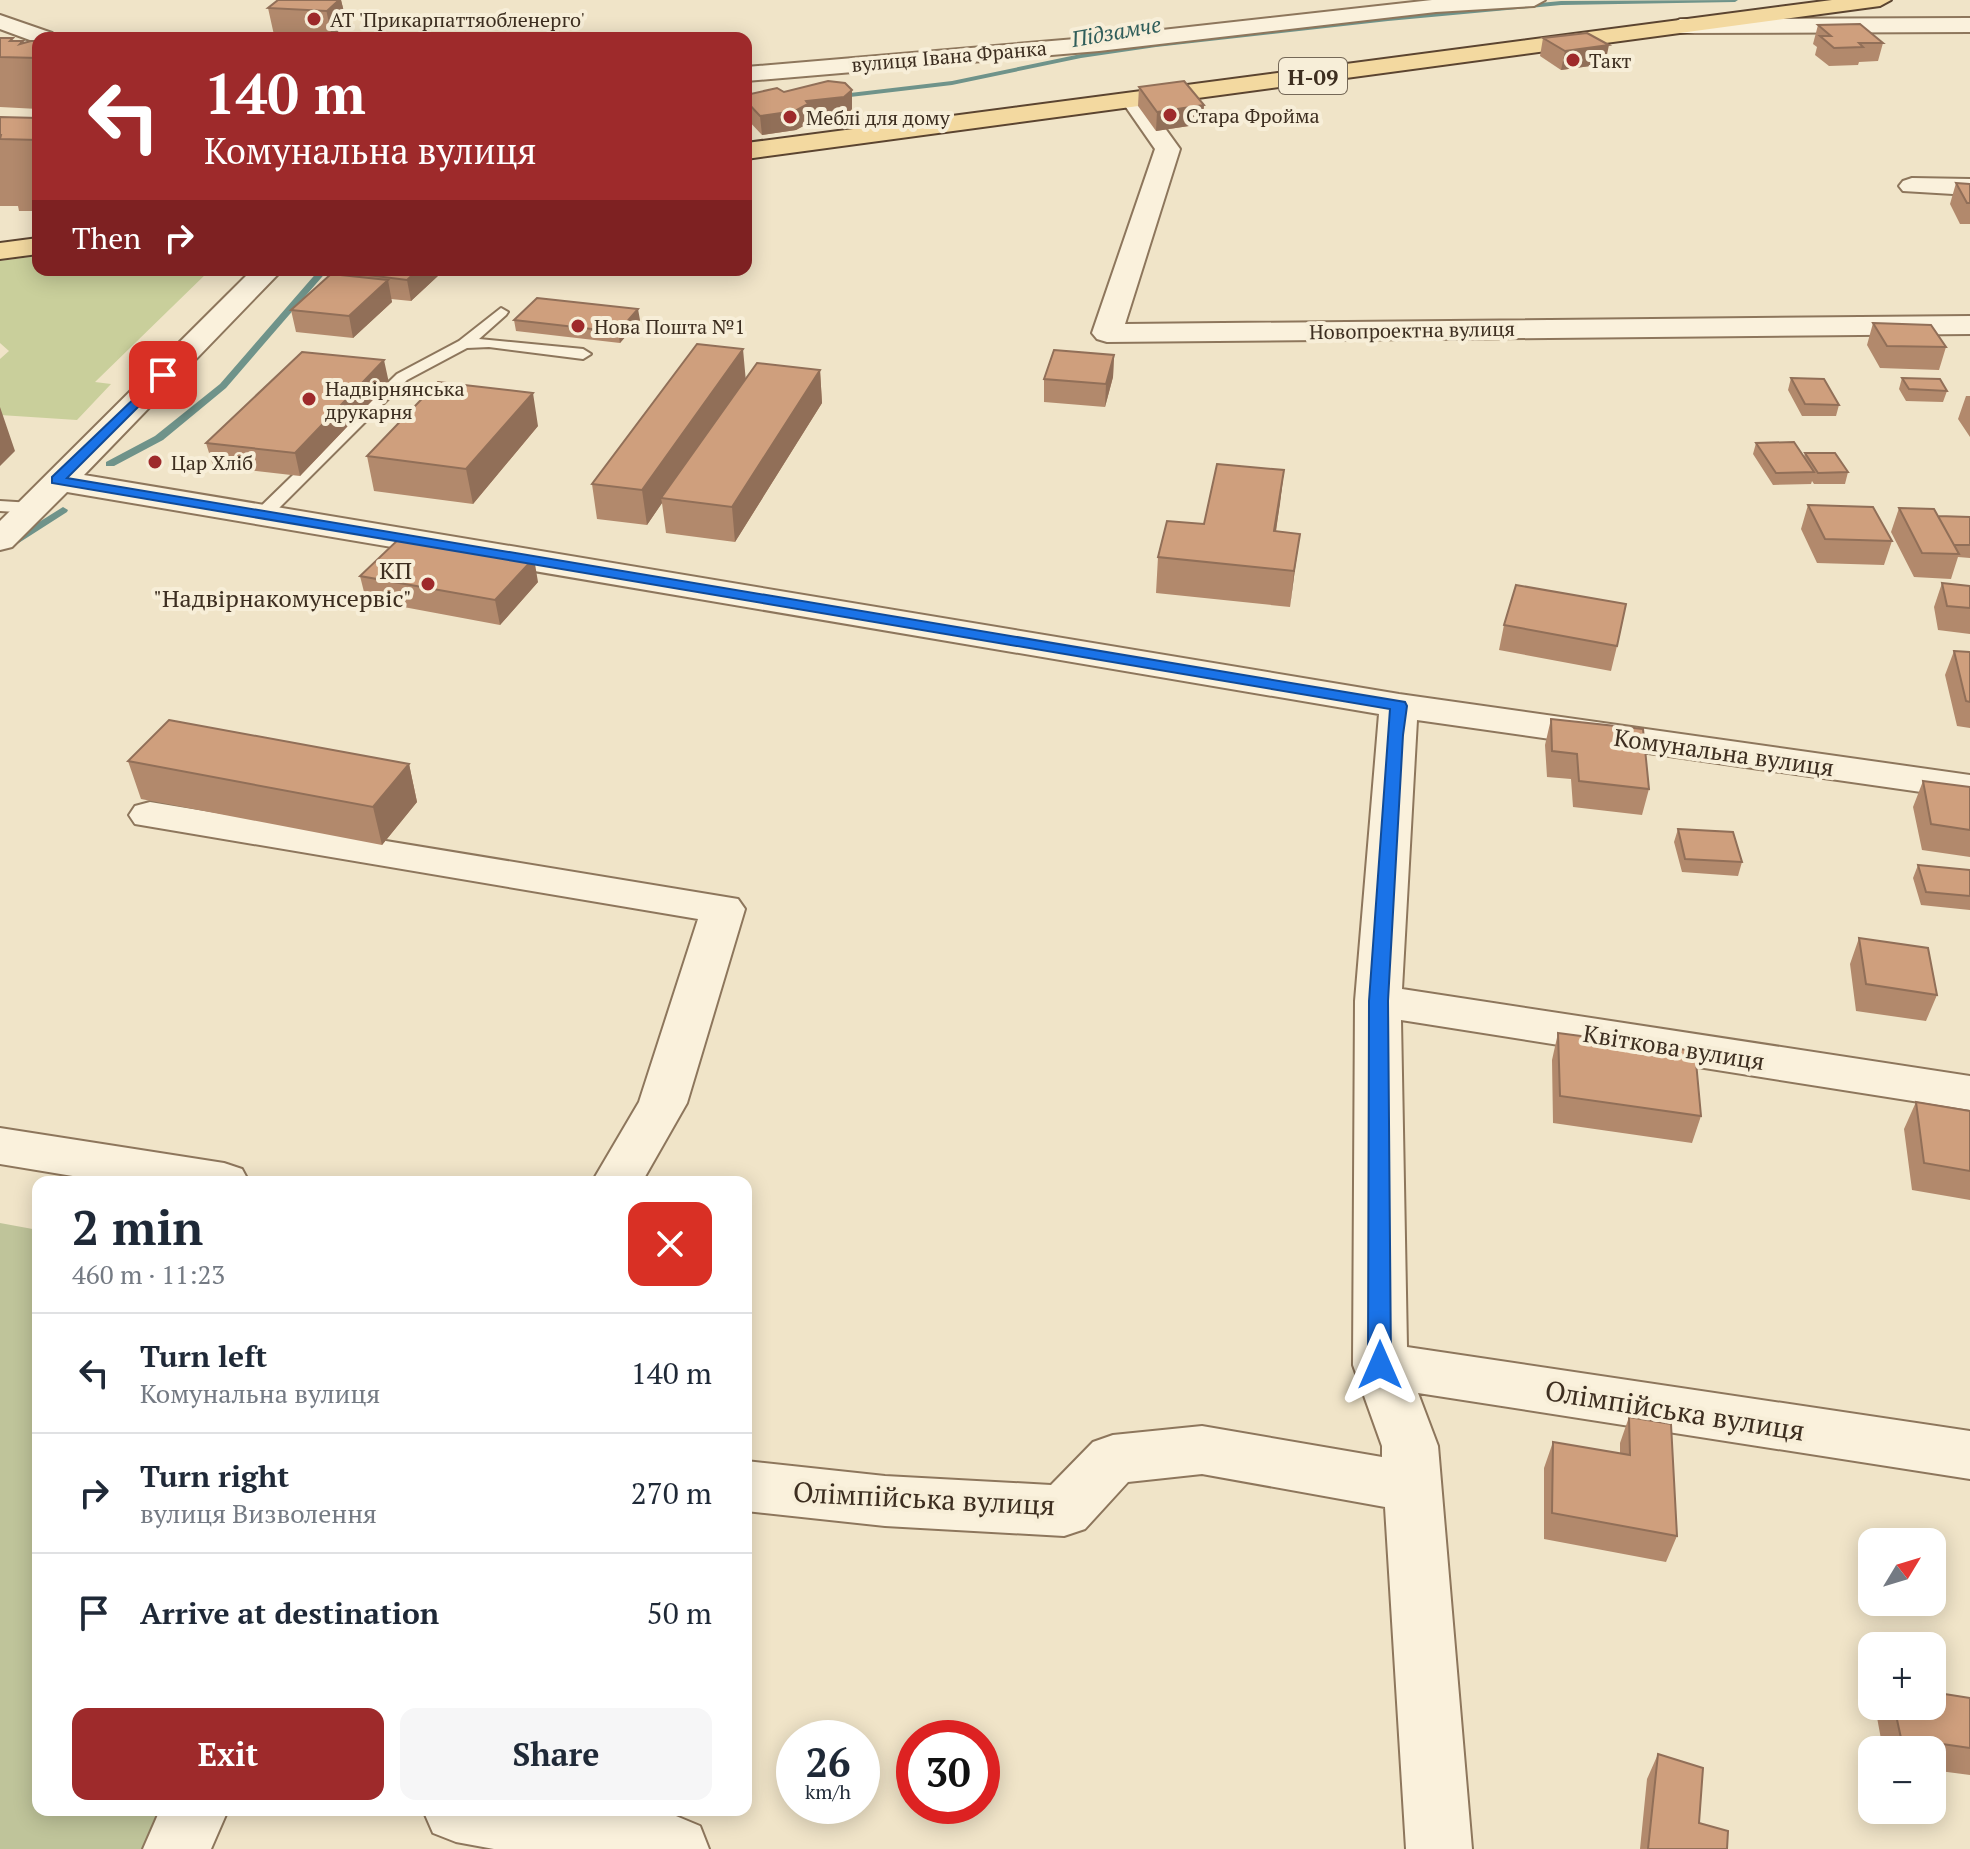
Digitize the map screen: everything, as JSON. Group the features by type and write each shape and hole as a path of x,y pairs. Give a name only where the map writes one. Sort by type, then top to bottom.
{"main road":[{"name":"Н-09","path":"752,150 1880,0"},
{"path":"0,251 32,247"}],"street":[{"name":"вулиця Івана Франка","path":"752,73 1099,44 1438,3 1534,0"},
{"path":"0,22 32,34"},
{"path":"1680,26 1970,25"},
{"name":"Новопроектна вулиця","path":"1133,100 1168,149 1107,333 1970,325"},
{"path":"1912,186 1970,187"},
{"path":"0,540 262,276"},
{"name":"Комунальна вулиця","path":"57,480 1399,706 1970,787"},
{"path":"1399,706 1394,735 1378,1001 1380,1365 1410,1446 1439,1849"},
{"path":"150,815 723,909 663,1103 620,1176"},
{"name":"Квіткова вулиця","path":"1378,1001 1970,1093"},
{"path":"0,1146 187,1176"},
{"name":"Олімпійська вулиця","path":"1380,1365 1970,1455"},
{"name":"Олімпійська вулиця","path":"752,1487 885,1501 1064,1511 1113,1459 1202,1450 1414,1487"},
{"path":"176,1849 192,1816"},
{"path":"490,1816 676,1849"}],"lane":[{"path":"263,514 402,377 464,344 501,312"},
{"path":"464,344 489,343 583,354"},
{"path":"0,506 32,508"}],"green space":[{"path":"32,257 32,276 204,276 95,382 111,384 77,420 0,415 0,359 9,351 0,343 0,261"},
{"path":"0,1223 32,1229 32,1816 180,1816 163,1849 0,1849"}],"building":[{"path":"278,0 339,0 327,11 268,8"},
{"path":"1860,24 1883,43 1859,43 1863,47 1834,48 1820,36 1831,36 1818,25"},
{"path":"1587,33 1609,45 1565,51 1543,38"},
{"path":"0,38 23,41 20,44 32,41 32,58 0,57"},
{"path":"828,81 845,83 852,90 844,97 806,101 808,104 795,111 760,116 752,107 752,94 777,88 784,92"},
{"path":"1184,81 1204,105 1157,112 1139,87"},
{"path":"0,117 32,118 32,140 0,139"},
{"path":"1956,183 1970,184 1970,203 1967,203"},
{"path":"329,276 388,280 349,316 291,310"},
{"path":"376,276 411,276 407,280"},
{"path":"537,298 638,309 618,332 514,320"},
{"path":"1873,323 1931,325 1946,347 1887,346"},
{"path":"697,344 743,349 642,490 592,484"},
{"path":"1054,350 1114,355 1106,384 1044,379"},
{"path":"302,352 384,360 295,453 206,443"},
{"path":"757,363 820,370 732,507 661,498"},
{"path":"1791,378 1824,379 1839,405 1805,404"},
{"path":"1902,378 1940,379 1947,391 1909,389"},
{"path":"438,382 533,393 466,469 367,456"},
{"path":"1794,442 1814,472 1776,473 1756,443"},
{"path":"1805,453 1835,453 1848,472 1818,473"},
{"path":"1217,464 1284,470 1274,531 1300,534 1294,571 1158,557 1167,521 1204,524"},
{"path":"1808,505 1873,507 1892,541 1825,539"},
{"path":"1899,508 1934,509 1959,554 1922,553"},
{"path":"1938,516 1970,517 1970,545 1954,545"},
{"path":"403,535 534,558 495,600 360,576"},
{"path":"1942,583 1970,586 1970,608 1947,606"},
{"path":"1516,585 1626,604 1617,646 1504,625"},
{"path":"1954,651 1970,652 1970,702 1966,701"},
{"path":"1551,719 1643,729 1649,789 1579,781 1577,754 1552,751"},
{"path":"169,720 409,764 373,807 128,761"},
{"path":"1923,781 1970,787 1970,830 1931,824"},
{"path":"1678,829 1733,832 1742,862 1685,859"},
{"path":"1918,865 1970,870 1970,896 1926,892"},
{"path":"1859,938 1928,948 1937,995 1866,984"},
{"path":"1558,1033 1695,1051 1701,1116 1560,1096"},
{"path":"1916,1102 1970,1111 1970,1171 1924,1163"},
{"path":"1629,1417 1671,1424 1677,1536 1552,1513 1553,1442 1630,1455"},
{"path":"1946,1694 1970,1698 1970,1748 1946,1745 1946,1736 1901,1736 1897,1720 1946,1720"},
{"path":"1658,1754 1703,1768 1699,1823 1728,1831 1727,1849 1648,1849"}],"waterway":[{"name":"Підзамче","path":"833,97 952,83 1081,56 1156,45 1388,19 1561,3 1735,0"},
{"name":"Підзамче","path":"110,464 159,438 223,386 319,276"},
{"name":"Підзамче","path":"10,544 63,510"}],"place":[{"name":"АТ 'Прикарпаттяобленерго'","path":"314,19"},
{"name":"Такт","path":"1573,60"},
{"name":"Стара Фройма","path":"1170,115"},
{"name":"Меблі для дому","path":"790,117"},
{"name":"Нова Пошта №1","path":"578,326"},
{"name":"Надвірнянська друкарня","path":"309,399"},
{"name":"Цар Хліб","path":"155,462"},
{"name":"КП \"Надвірнакомунсервіс\"","path":"428,584"}],"route":[{"path":"163,375 57,480 1399,706 1394,735 1378,1001 1380,1365"}]}
